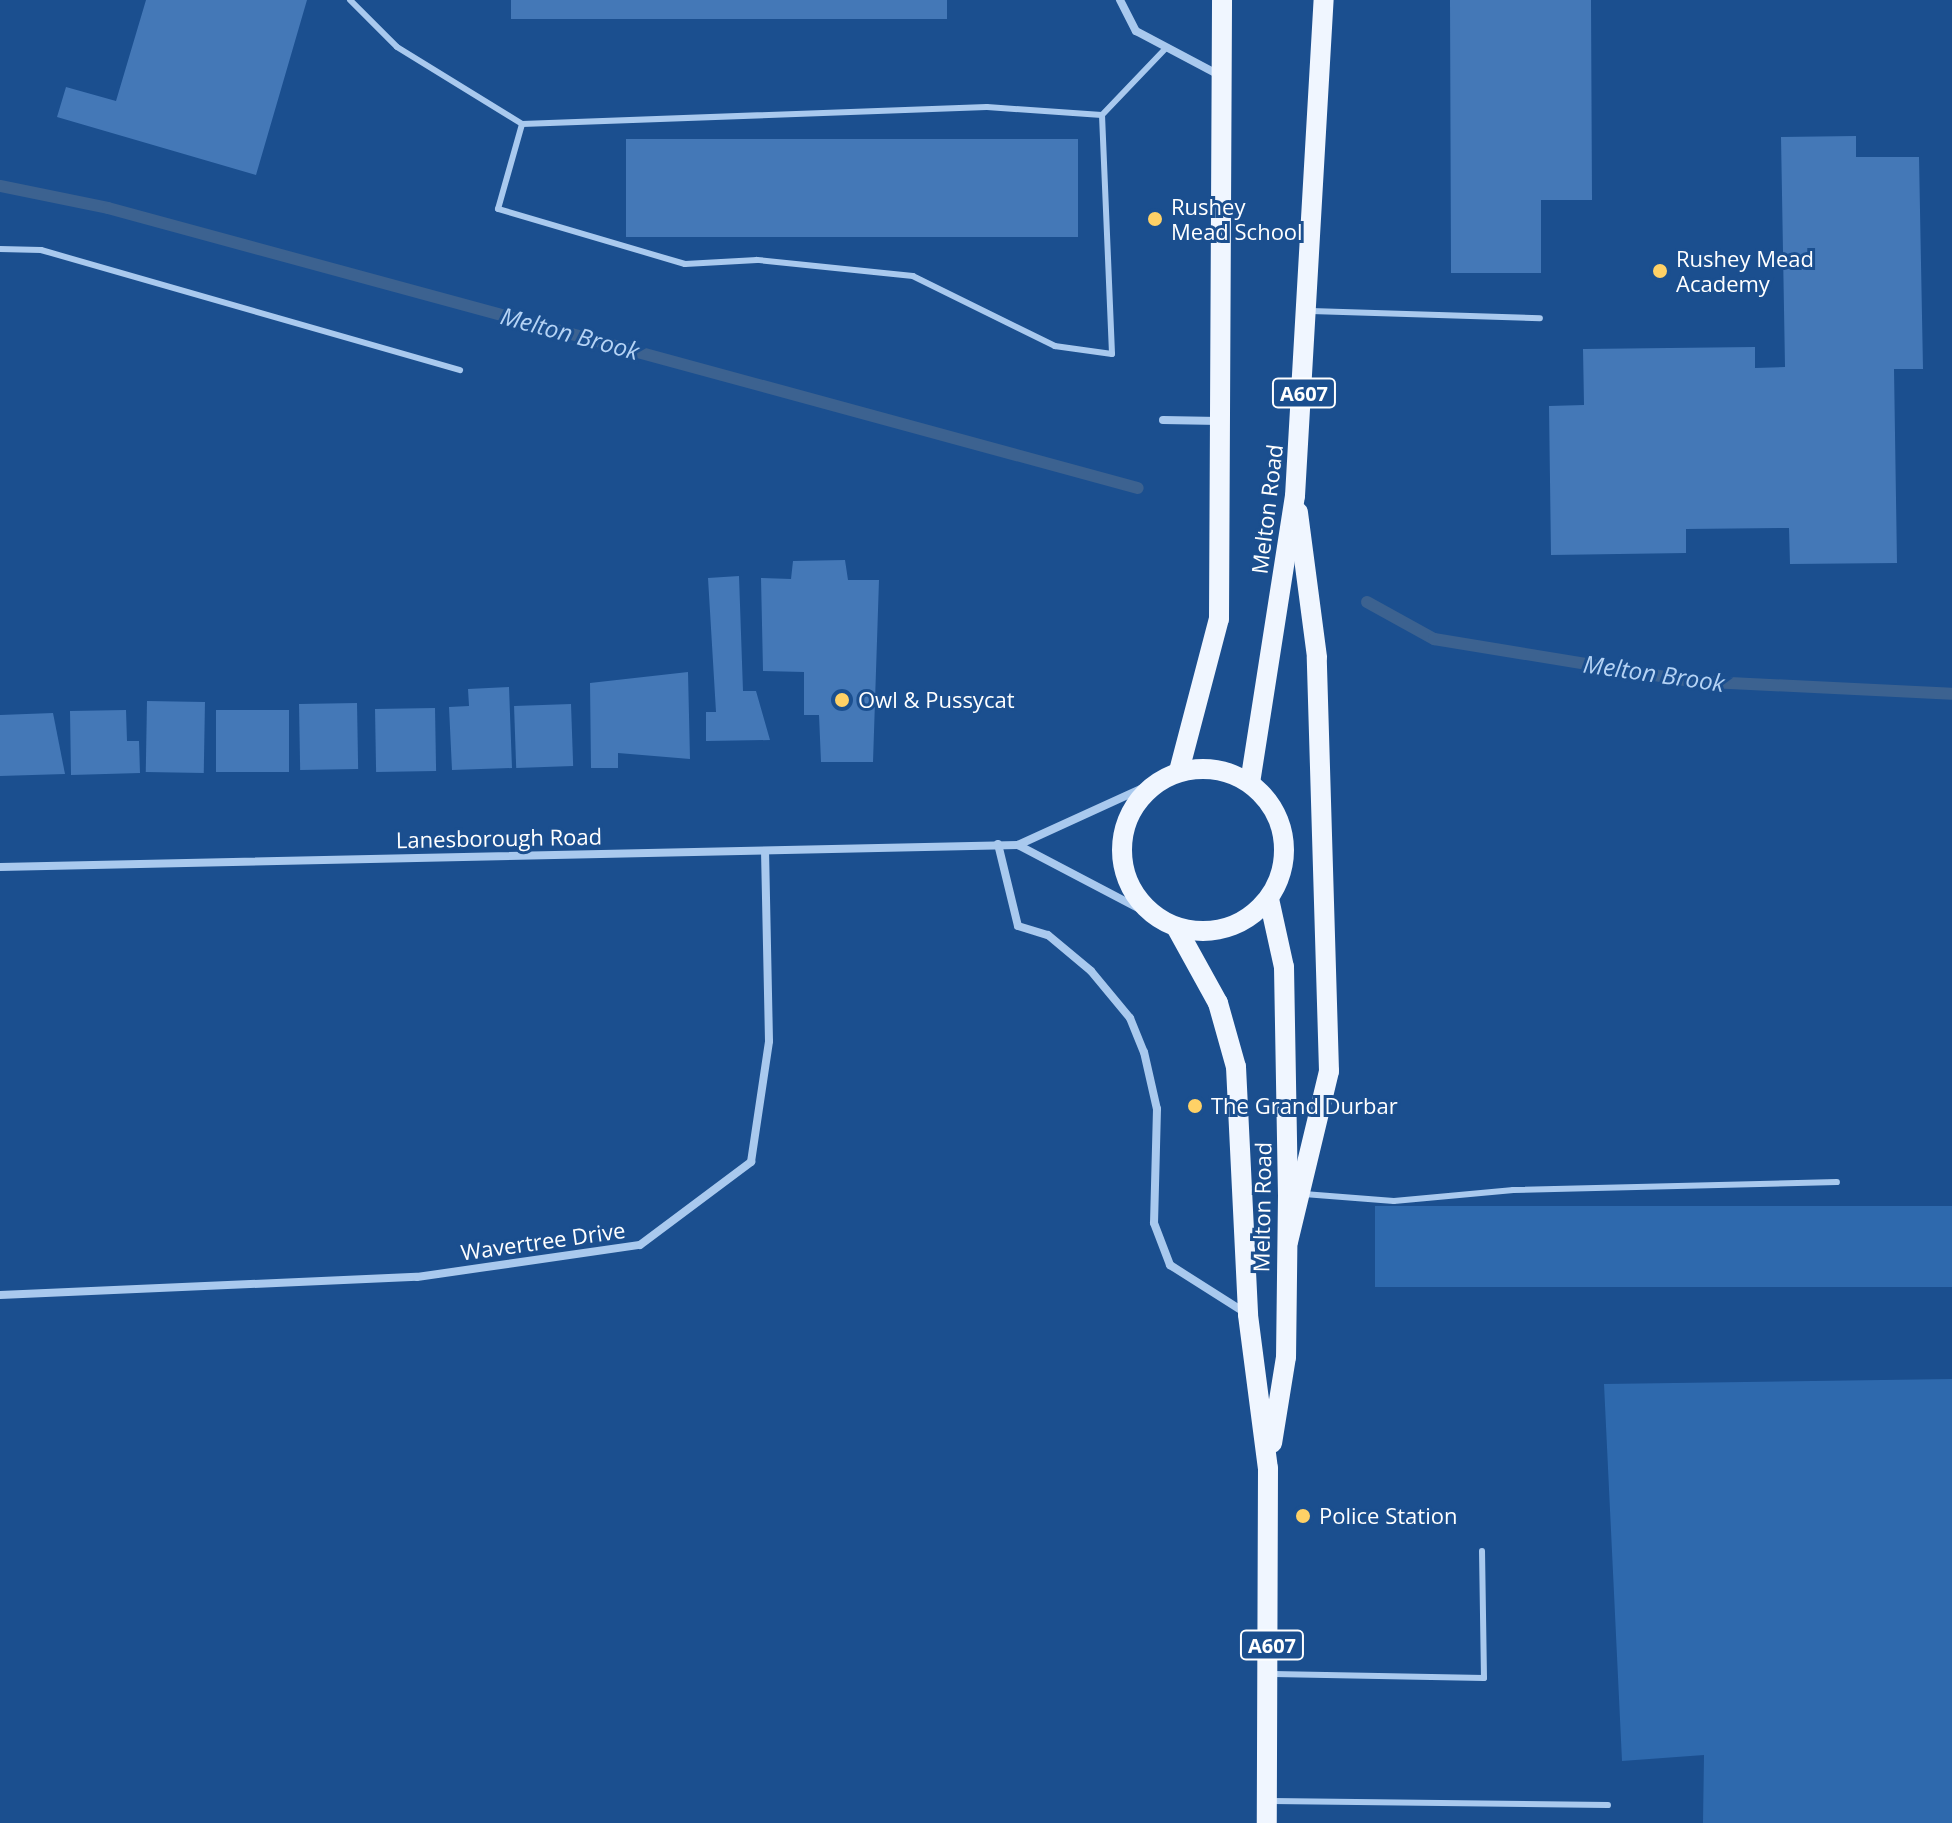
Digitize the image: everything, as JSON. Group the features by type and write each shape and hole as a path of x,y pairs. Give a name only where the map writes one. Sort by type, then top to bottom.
{"main road":[{"name":"Melton Road","path":"1179,771 1219,619 1222,0"},
{"name":"Melton Road","path":"1250,783 1295,496 1311,311 1324,0"},
{"path":"1295,496 1317,657 1329,1071 1295,1195"},
{"path":"1179,771 1221,771 1250,783 1281,824 1283,862 1269,899 1224,930 1176,927 1155,917 1138,901 1121,858 1123,829 1154,783 1179,771"},
{"name":"Melton Road","path":"1268,1468 1286,1357 1288,1242 1295,1195 1284,967 1269,899"},
{"name":"Melton Road","path":"1176,927 1218,1003 1236,1067 1248,1315 1268,1468 1273,1674 1267,1823"}],"street":[{"path":"1120,0 1136,31 1220,75"},
{"path":"1163,420 1220,421"},
{"name":"Lanesborough Road","path":"1018,845 1154,783"},
{"path":"998,844 1018,926 1048,935 1091,971 1135,1029 1157,1109 1154,1223 1170,1265 1248,1315"},
{"name":"Lanesborough Road","path":"0,867 998,844 1018,845 1155,917"},
{"name":"Wavertree Drive","path":"0,1295 417,1277 640,1245 751,1162 769,1041 765,851"}],"lane":[{"path":"350,0 397,47 522,124 987,107 1102,115"},
{"path":"522,124 498,209 685,264 757,260 913,276 1055,346 1112,354 1102,115 1166,48"},
{"path":"0,249 41,250 460,370"},
{"path":"1311,311 1540,318"},
{"path":"1295,1195 1394,1201 1513,1190 1837,1182"},
{"path":"1273,1674 1484,1678 1482,1551"},
{"path":"1267,1801 1608,1805"}],"shaded area":[{"path":"1375,1206 1952,1206 1952,1287 1375,1287"},
{"path":"1952,1379 1952,1823 1703,1823 1704,1755 1622,1761 1604,1384"}],"building":[{"path":"146,0 307,0 256,175 57,117 66,87 116,101"},
{"path":"511,0 947,0 947,19 511,19"},
{"path":"1450,0 1591,0 1592,200 1541,200 1541,273 1451,273"},
{"path":"1856,136 1856,157 1919,157 1923,369 1894,369 1897,563 1790,564 1789,528 1686,529 1686,553 1551,555 1549,406 1584,405 1583,349 1755,347 1755,368 1785,367 1781,137"},
{"path":"626,139 1078,139 1078,237 626,237"},
{"path":"845,560 848,580 879,580 873,762 821,762 819,715 804,715 804,672 763,671 761,578 791,579 793,561"},
{"path":"739,576 743,691 756,691 770,740 706,741 706,712 716,712 708,578"},
{"path":"688,672 690,759 618,753 618,768 591,768 590,683"},
{"path":"509,687 512,768 452,770 449,707 469,706 468,689"},
{"path":"147,701 205,702 204,773 146,772"},
{"path":"357,703 358,769 300,770 299,704"},
{"path":"571,704 573,766 516,768 514,706"},
{"path":"435,708 436,771 376,772 375,709"},
{"path":"126,710 127,741 139,741 140,773 71,775 70,711"},
{"path":"216,710 289,710 289,772 216,772"},
{"path":"53,713 65,774 0,776 0,715"}],"waterway":[{"name":"Melton Brook","path":"0,186 108,208 1138,488"},
{"name":"Melton Brook","path":"1367,602 1434,639 1690,681 1952,694"}],"place":[{"name":"Rushey Mead School","path":"1155,219"},
{"name":"Rushey Mead Academy","path":"1660,271"},
{"name":"Owl & Pussycat","path":"842,700"},
{"name":"The Grand Durbar","path":"1195,1106"},
{"name":"Police Station","path":"1303,1516"}]}
